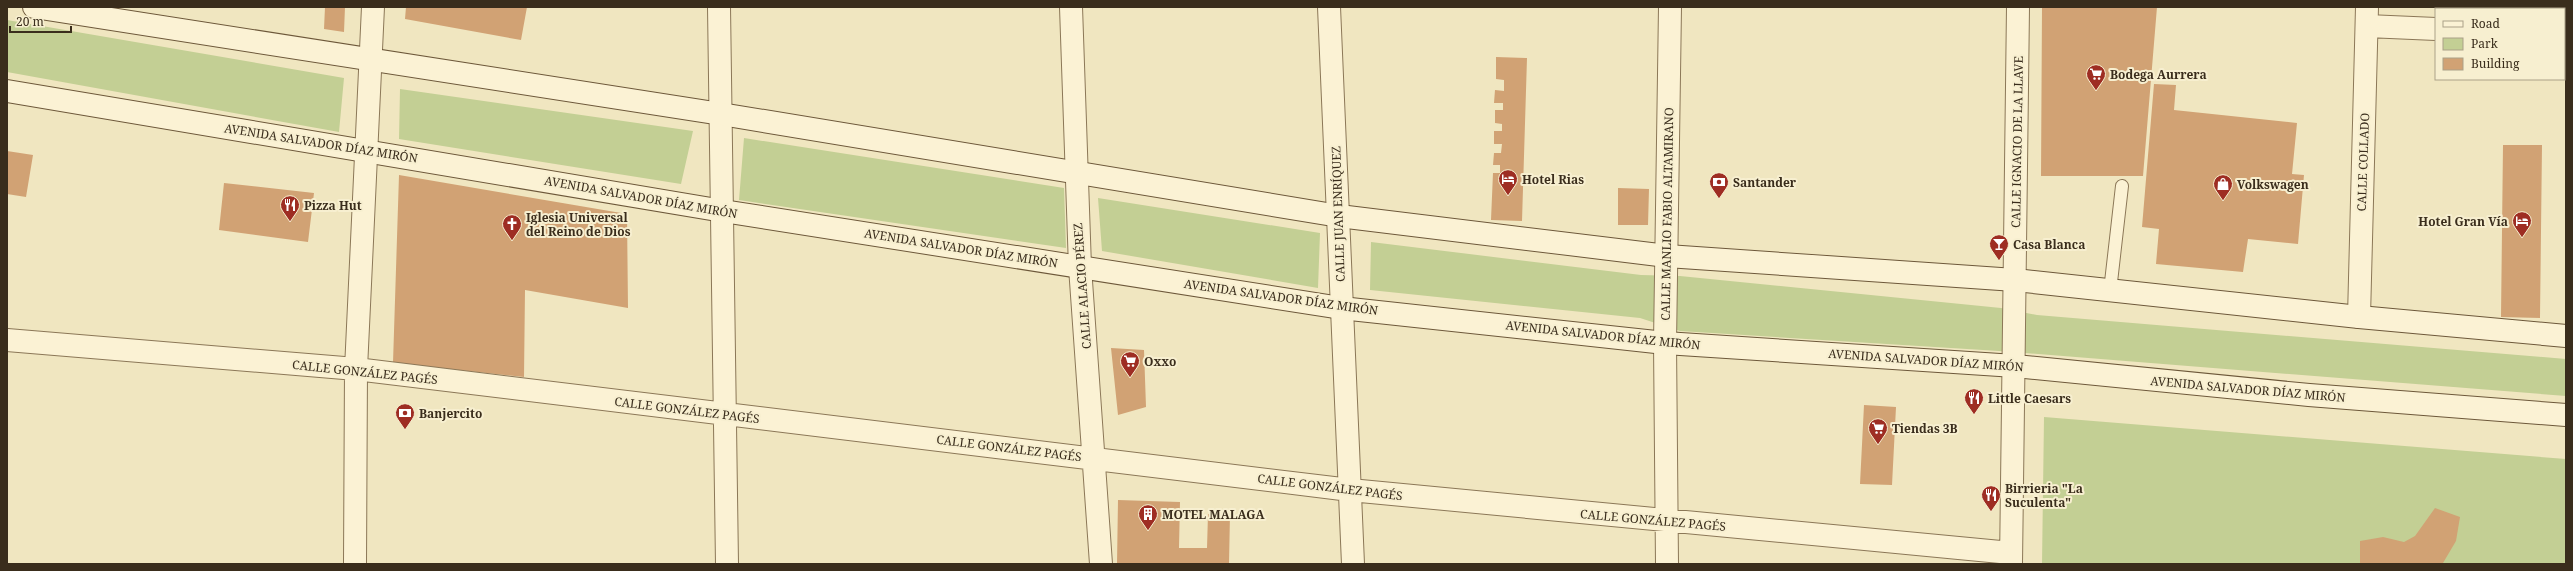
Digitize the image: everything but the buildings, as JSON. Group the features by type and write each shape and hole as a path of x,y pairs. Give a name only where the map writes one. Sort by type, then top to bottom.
{"street":[{"path":"34,7 721,114 1075,174 1339,216 1667,256 2015,280 2359,318 2566,336"},
{"path":"355,564 356,369 368,151 373,7"},
{"path":"719,7 727,564"},
{"name":"CALLE ALACIO PÉREZ","path":"1071,7 1075,174 1080,267 1095,458 1101,564"},
{"name":"CALLE JUAN ENRÍQUEZ","path":"1329,7 1353,564"},
{"name":"CALLE MANLIO FABIO ALTAMIRANO","path":"1667,564 1665,522 1665,343 1670,7"},
{"name":"CALLE IGNACIO DE LA LLAVE","path":"2011,559 2015,366 2018,7"},
{"path":"2367,17 2435,29"},
{"name":"CALLE COLLADO","path":"2359,318 2367,17"},
{"name":"AVENIDA SALVADOR DÍAZ MIRÓN","path":"7,91 723,211 1341,308 1665,343 2015,366 2309,395 2566,415"},
{"name":"CALLE GONZÁLEZ PAGÉS","path":"7,340 356,369 1350,490 2011,559"}],"lane":[{"path":"2110,291 2122,186"}],"green space":[{"path":"7,20 344,78 339,132 7,72"},
{"path":"400,89 693,131 681,184 399,139"},
{"path":"744,138 1064,188 1066,248 739,200"},
{"path":"1098,198 1320,233 1318,288 1102,251"},
{"path":"1371,242 1641,275 1680,276 2001,308 2037,315 2566,359 2566,396 1999,351 1680,331 1640,318 1370,290"},
{"path":"2044,417 2566,459 2566,564 2042,564"}],"place":[{"name":"Bodega Aurrera","path":"2096,91"},
{"name":"Hotel Rias","path":"1508,196"},
{"name":"Santander","path":"1719,199"},
{"name":"Volkswagen","path":"2223,201"},
{"name":"Pizza Hut","path":"290,222"},
{"name":"Hotel Gran Vía","path":"2522,238"},
{"name":"Iglesia Universal del Reino de Dios","path":"512,241"},
{"name":"Casa Blanca","path":"1999,261"},
{"name":"Oxxo","path":"1130,378"},
{"name":"Little Caesars","path":"1974,415"},
{"name":"Banjercito","path":"405,430"},
{"name":"Tiendas 3B","path":"1878,445"},
{"name":"Birrieria \"La Suculenta\"","path":"1991,512"},
{"name":"MOTEL MALAGA","path":"1148,531"}]}
